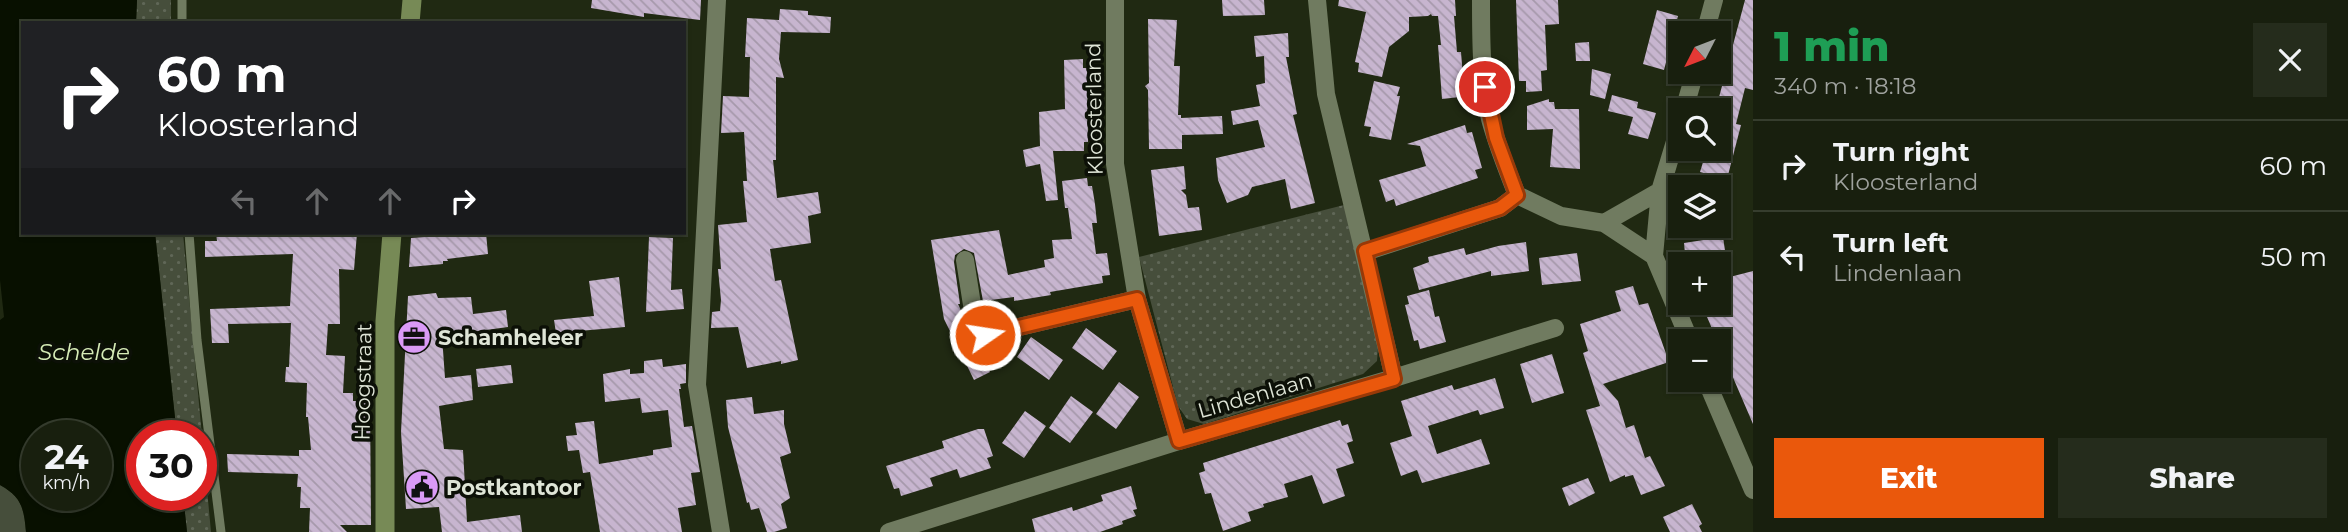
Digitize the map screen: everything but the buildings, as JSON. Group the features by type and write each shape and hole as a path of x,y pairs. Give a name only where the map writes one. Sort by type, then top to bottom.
{"main road":[{"path":"410,21 412,0"},
{"name":"Hoogstraat","path":"385,532 386,321 392,235"}],"street":[{"path":"717,0 697,385 720,532"},
{"name":"Kloosterland","path":"1115,0 1115,164 1137,299 1179,441"},
{"path":"1317,0 1326,94 1394,379"},
{"path":"1481,0 1482,56 1490,118 1517,195 1561,216 1604,223 1654,257"},
{"path":"1708,21 1714,0"},
{"path":"1669,161 1660,191 1654,257 1685,329"},
{"path":"1604,223 1660,191"},
{"path":"1365,251 1500,208 1517,195"},
{"path":"965,260 973,311 985,335 1137,299"},
{"name":"Lindenlaan","path":"889,532 1555,328"},
{"path":"1711,392 1753,489"}],"lane":[{"path":"182,0 182,21"},
{"path":"189,235 197,340 221,532"}],"green space":[{"path":"137,0 171,0 171,21 136,21"},
{"path":"1344,205 1379,336 1377,361 1363,374 1204,424 1187,419 1178,406 1139,257"},
{"path":"155,235 183,235 201,420 175,420"},
{"path":"0,485 13,494 20,504 26,532 0,532"},
{"path":"185,511 209,511 211,532 187,532"}],"water":[{"name":"Schelde","path":"0,0 137,0 136,21 21,21 21,235 155,235 175,420 126,420 126,511 185,511 187,532 26,532 22,511 112,511 112,420 21,420 21,507 13,494 0,485 0,320 4,317 0,280"}],"place":[{"name":"Schamheleer","path":"414,337"},
{"name":"Postkantoor","path":"422,487"}],"route":[{"path":"985,335 1137,299 1179,441 1394,379 1365,251 1500,208 1517,195 1490,118 1485,87"}]}
